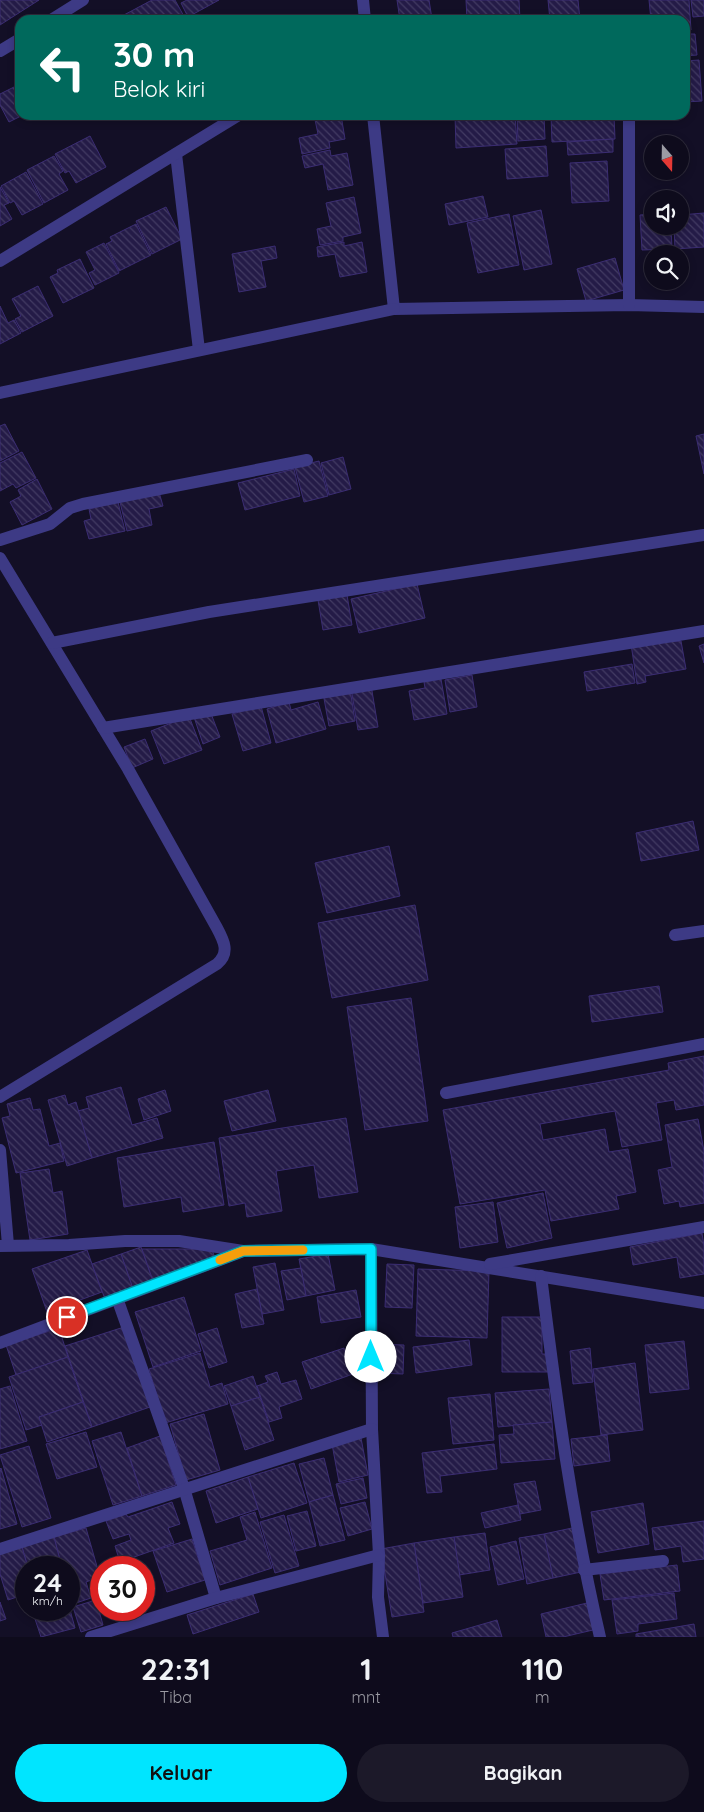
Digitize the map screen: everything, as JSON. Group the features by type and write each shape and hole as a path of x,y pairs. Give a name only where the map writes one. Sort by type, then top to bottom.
{"street":[{"path":"58,15 84,0"},
{"path":"363,0 364,15"},
{"path":"0,51 15,41"},
{"path":"0,261 231,120"},
{"path":"374,120 394,309"},
{"path":"629,120 629,304"},
{"path":"176,154 199,350"},
{"path":"0,393 394,309 629,304 704,307"},
{"path":"0,540 50,524 70,508 83,504 307,460"},
{"path":"52,643 209,612 704,536"},
{"path":"0,558 170,843 217,928 224,943 225,955 217,964 0,1097"},
{"path":"103,728 704,630"},
{"path":"675,935 704,931"},
{"path":"446,1093 704,1044"},
{"path":"0,1150 4,1245 179,1241 243,1251 371,1249 704,1303"},
{"path":"478,1266 704,1227"},
{"path":"371,1249 372,1429 379,1555 378,1597 384,1637"},
{"path":"0,1343 243,1251"},
{"path":"541,1276 552,1364 584,1570 600,1637"},
{"path":"117,1298 184,1488 216,1598"},
{"path":"0,1549 184,1488 372,1429"},
{"path":"91,1637 216,1598 379,1555"},
{"path":"584,1570 663,1561"}],"building":[{"path":"0,0 39,0 15,15 0,25"},
{"path":"152,0 175,0 183,15 124,15"},
{"path":"187,0 219,0 192,15 187,15 181,3"},
{"path":"397,0 429,0 431,15 399,15"},
{"path":"466,0 519,0 520,15 467,15"},
{"path":"548,0 578,0 580,15 550,15"},
{"path":"649,0 689,0 690,15 650,15"},
{"path":"691,0 704,0 704,16 693,17"},
{"path":"690,34 695,34 697,55 690,56"},
{"path":"699,60 702,101 690,102 690,61"},
{"path":"15,86 15,119 9,122 0,105 0,94"},
{"path":"315,120 342,120 345,139 329,142 330,148 302,154 299,138 318,134"},
{"path":"455,120 515,120 517,144 456,148"},
{"path":"517,120 544,120 545,139 518,141"},
{"path":"551,120 614,120 615,139 552,142"},
{"path":"90,136 106,167 76,183 69,171 65,173 55,154"},
{"path":"613,139 613,152 568,155 567,142"},
{"path":"546,146 548,176 507,179 505,149"},
{"path":"330,150 331,156 347,153 353,185 328,190 323,164 305,168 302,156"},
{"path":"54,156 63,171 59,174 68,190 44,203 27,170"},
{"path":"607,161 609,201 572,203 570,163"},
{"path":"26,172 43,204 22,215 14,201 10,203 1,186"},
{"path":"0,187 9,203 4,205 12,219 0,226"},
{"path":"483,196 488,217 449,225 445,204"},
{"path":"354,197 361,233 343,237 343,241 320,245 317,229 331,226 326,203"},
{"path":"166,207 182,239 152,254 136,221"},
{"path":"541,210 552,264 524,270 513,216"},
{"path":"704,213 704,247 689,248 689,245 675,245 674,235 689,235 689,214"},
{"path":"509,214 519,265 478,273 467,223"},
{"path":"640,215 644,215 644,235 671,235 672,245 644,245 644,250 642,250"},
{"path":"136,224 151,255 119,271 106,244 112,241 110,237"},
{"path":"344,242 344,246 362,242 367,272 340,277 335,254 318,257 317,247"},
{"path":"104,243 119,273 95,285 89,273 95,270 86,252"},
{"path":"275,246 277,258 261,261 266,287 239,292 232,254"},
{"path":"615,258 624,290 586,301 577,269"},
{"path":"80,259 94,288 63,303 50,277 58,273 57,270"},
{"path":"38,286 53,316 22,332 15,319 21,316 12,299"},
{"path":"0,306 8,323 14,320 21,333 0,344"},
{"path":"5,424 19,451 0,461 0,426"},
{"path":"704,434 704,474 696,436"},
{"path":"22,452 36,478 16,488 13,484 0,491 0,463"},
{"path":"343,457 351,489 329,495 321,463"},
{"path":"319,461 328,496 304,502 295,467"},
{"path":"294,469 300,496 245,510 238,483"},
{"path":"37,479 52,509 22,525 10,502 21,496 18,490"},
{"path":"159,492 163,506 149,509 152,525 127,531 120,502"},
{"path":"118,502 125,531 89,539 84,521 91,519 89,509"},
{"path":"417,584 425,618 359,633 351,599"},
{"path":"347,595 352,625 323,630 318,600"},
{"path":"681,641 686,669 645,676 646,682 637,684 631,644"},
{"path":"704,644 704,663 699,646"},
{"path":"632,664 635,683 587,691 584,672"},
{"path":"472,675 477,707 450,712 445,680"},
{"path":"441,679 447,714 414,720 409,691 425,688 424,682"},
{"path":"371,685 378,727 358,730 351,688"},
{"path":"350,689 355,721 329,726 323,693"},
{"path":"289,702 291,710 318,702 326,729 276,743 267,709"},
{"path":"261,706 271,743 243,751 232,714"},
{"path":"210,711 220,737 203,744 194,717"},
{"path":"189,716 202,750 164,764 151,731"},
{"path":"145,739 153,759 132,768 124,747"},
{"path":"693,821 699,850 641,861 636,833"},
{"path":"389,846 400,896 327,913 315,863"},
{"path":"415,905 428,980 332,998 318,923"},
{"path":"659,986 663,1012 592,1022 589,996"},
{"path":"411,998 428,1121 365,1130 347,1007"},
{"path":"704,1056 704,1105 676,1110 674,1100 656,1103 662,1140 622,1147 615,1111 540,1124 543,1140 605,1129 609,1152 628,1149 636,1192 616,1196 619,1209 551,1221 545,1190 460,1204 443,1110 669,1070 668,1063"},
{"path":"121,1087 132,1125 157,1118 163,1138 92,1158 78,1111 89,1108 86,1097"},
{"path":"165,1090 171,1111 144,1120 138,1099"},
{"path":"268,1090 276,1121 232,1131 224,1101"},
{"path":"65,1095 68,1105 76,1102 92,1158 67,1166 48,1100"},
{"path":"30,1098 33,1110 40,1109 49,1146 60,1143 64,1161 16,1173 2,1118 10,1116 7,1104"},
{"path":"346,1118 358,1192 319,1198 314,1165 276,1171 282,1211 247,1217 245,1203 229,1206 219,1138"},
{"path":"698,1119 704,1151 704,1203 680,1207 679,1201 664,1204 658,1170 672,1167 665,1125"},
{"path":"214,1142 224,1205 183,1212 181,1197 124,1207 117,1158"},
{"path":"49,1169 53,1193 62,1191 68,1234 30,1240 20,1173"},
{"path":"543,1193 552,1238 507,1248 497,1203"},
{"path":"493,1202 498,1242 460,1248 455,1207"},
{"path":"702,1233 704,1274 680,1278 677,1257 633,1265 630,1247"},
{"path":"141,1247 153,1281 133,1289 121,1254"},
{"path":"142,1249 212,1249 215,1259 153,1281"},
{"path":"87,1250 102,1292 47,1312 32,1269"},
{"path":"121,1254 133,1289 105,1299 92,1264"},
{"path":"328,1254 335,1290 306,1296 299,1259"},
{"path":"275,1263 284,1310 262,1314 253,1267"},
{"path":"387,1264 414,1265 412,1308 385,1307"},
{"path":"301,1268 306,1296 287,1300 281,1271"},
{"path":"418,1269 489,1271 487,1338 416,1336"},
{"path":"257,1289 264,1324 242,1328 235,1294"},
{"path":"356,1290 361,1317 321,1323 317,1297"},
{"path":"184,1297 201,1351 153,1367 135,1312"},
{"path":"502,1317 542,1317 542,1354 548,1354 549,1372 502,1372"},
{"path":"124,1327 150,1407 92,1427 65,1346"},
{"path":"59,1328 68,1357 16,1375 6,1345"},
{"path":"217,1328 227,1362 209,1368 198,1334"},
{"path":"469,1340 472,1365 416,1373 413,1347"},
{"path":"684,1341 689,1389 650,1393 645,1345"},
{"path":"376,1344 404,1345 403,1374 376,1373"},
{"path":"344,1348 353,1374 311,1389 302,1362"},
{"path":"590,1348 593,1382 573,1384 570,1351"},
{"path":"200,1353 210,1387 222,1383 228,1404 165,1423 149,1369"},
{"path":"68,1357 83,1402 39,1417 42,1425 26,1430 9,1377"},
{"path":"635,1363 643,1430 601,1435 593,1369"},
{"path":"277,1372 281,1384 296,1380 302,1399 279,1407 282,1418 269,1422 257,1386 268,1382 265,1376"},
{"path":"253,1376 260,1397 231,1406 224,1386"},
{"path":"10,1386 27,1441 0,1449 0,1389"},
{"path":"549,1389 552,1422 498,1427 495,1393"},
{"path":"490,1394 494,1440 453,1444 448,1398"},
{"path":"260,1397 274,1440 245,1450 231,1406"},
{"path":"83,1402 92,1427 47,1442 39,1417"},
{"path":"204,1414 220,1470 186,1480 170,1424"},
{"path":"552,1422 555,1459 501,1463 499,1435 514,1434 513,1425"},
{"path":"86,1432 97,1467 57,1479 46,1444"},
{"path":"121,1432 142,1496 113,1505 92,1441"},
{"path":"607,1435 610,1461 574,1466 571,1439"},
{"path":"160,1436 176,1485 142,1496 127,1448"},
{"path":"361,1438 368,1475 339,1482 332,1444"},
{"path":"494,1444 497,1469 440,1476 442,1492 427,1493 422,1453"},
{"path":"29,1446 51,1518 22,1527 0,1455"},
{"path":"324,1458 333,1495 309,1502 299,1464"},
{"path":"294,1463 307,1503 261,1518 248,1477"},
{"path":"0,1469 17,1524 0,1529"},
{"path":"248,1477 258,1509 216,1523 206,1491"},
{"path":"363,1478 367,1498 341,1504 336,1484"},
{"path":"535,1481 541,1510 520,1514 514,1484"},
{"path":"333,1495 345,1540 320,1546 309,1502"},
{"path":"172,1502 180,1524 168,1528 174,1543 137,1556 118,1556 115,1546 131,1540 129,1534 113,1539 106,1521 126,1514 128,1517"},
{"path":"365,1502 372,1529 348,1536 340,1508"},
{"path":"643,1503 649,1544 598,1553 591,1512"},
{"path":"518,1505 521,1520 485,1528 481,1513"},
{"path":"307,1511 316,1546 296,1551 287,1516"},
{"path":"255,1512 272,1568 220,1585 210,1551 247,1540 240,1517"},
{"path":"284,1515 299,1566 275,1573 260,1522"},
{"path":"704,1521 704,1559 683,1562 681,1546 655,1550 652,1528"},
{"path":"86,1528 94,1556 90,1556 90,1581 86,1582 90,1598 80,1602 80,1556 59,1556 54,1537"},
{"path":"572,1528 581,1572 553,1578 544,1534"},
{"path":"485,1533 490,1570 459,1575 454,1537"},
{"path":"544,1534 553,1578 527,1584 519,1538"},
{"path":"54,1537 59,1556 25,1556 22,1547"},
{"path":"454,1537 463,1597 423,1603 414,1543"},
{"path":"192,1539 205,1580 167,1592 153,1551"},
{"path":"516,1541 524,1579 498,1585 490,1547"},
{"path":"414,1543 424,1612 392,1617 381,1549"},
{"path":"22,1547 25,1556 15,1556 15,1598 8,1600 0,1574 0,1553"},
{"path":"677,1565 680,1591 604,1600 600,1574"},
{"path":"674,1593 677,1619 638,1624 638,1631 617,1634 612,1600"},
{"path":"253,1594 259,1612 193,1634 187,1615"},
{"path":"0,1602 6,1619 0,1621"},
{"path":"90,1602 90,1621 102,1621 103,1625 81,1632 77,1621 80,1621 80,1605"},
{"path":"587,1603 593,1630 563,1637 546,1637 541,1614"},
{"path":"497,1620 502,1637 453,1637 452,1633"},
{"path":"36,1621 73,1621 75,1628 41,1637"},
{"path":"694,1624 696,1637 636,1637 636,1634"}],"slow traffic":[{"path":"220,1260 243,1251 303,1250"}],"route":[{"path":"67,1317 243,1251 371,1249 371,1357"}]}
